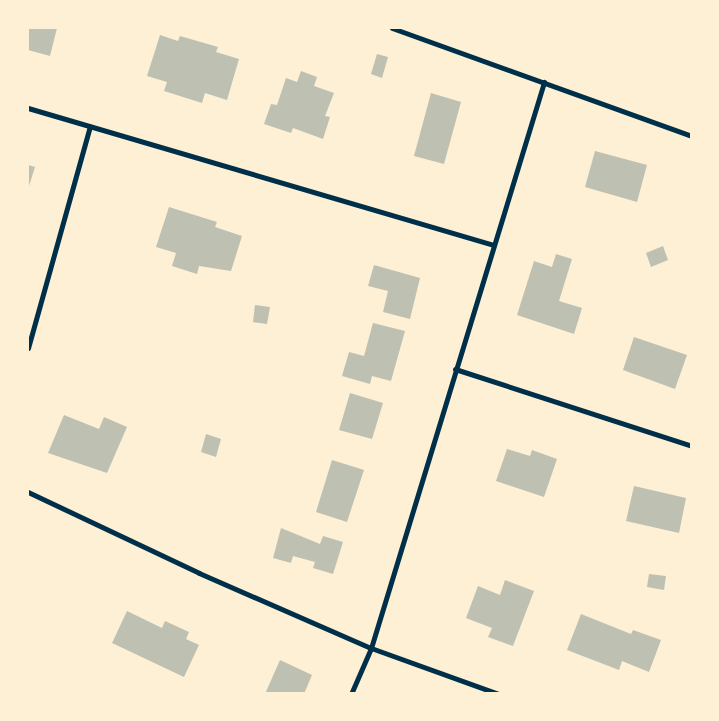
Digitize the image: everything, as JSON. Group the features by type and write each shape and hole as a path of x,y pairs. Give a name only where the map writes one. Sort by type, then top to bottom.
{"street":[{"path":"392,28 692,136"},
{"path":"351,694 371,648 544,82"},
{"path":"28,108 493,246"},
{"path":"28,348 90,126"},
{"path":"455,369 692,446"},
{"path":"28,492 199,573 371,648 499,694"}],"building":[{"path":"28,28 57,28 50,56 28,50"},
{"path":"160,35 178,41 180,36 218,47 216,52 239,59 227,100 205,93 202,103 164,91 167,82 147,76"},
{"path":"377,54 388,57 382,78 371,74"},
{"path":"301,71 317,77 314,86 334,93 325,116 330,117 323,139 293,128 291,133 264,124 271,104 277,105 286,78 297,82"},
{"path":"431,93 461,102 444,164 414,156"},
{"path":"595,151 647,165 637,202 585,187"},
{"path":"28,165 35,167 28,189"},
{"path":"169,207 217,222 215,227 242,236 231,271 199,266 197,274 172,266 176,253 156,247"},
{"path":"663,246 668,260 651,267 646,253"},
{"path":"556,254 572,259 559,301 582,308 574,334 517,315 534,261 552,267"},
{"path":"374,265 420,278 410,319 383,312 388,291 368,286"},
{"path":"255,305 270,307 267,324 253,322"},
{"path":"373,323 405,331 391,381 372,376 370,384 342,376 349,352 364,356"},
{"path":"634,337 687,355 675,389 623,370"},
{"path":"350,393 383,403 372,439 339,430"},
{"path":"64,415 99,429 104,417 127,427 107,473 48,453"},
{"path":"206,434 221,439 216,457 201,452"},
{"path":"507,449 530,456 532,450 557,459 544,497 496,481"},
{"path":"332,460 364,470 347,522 316,512"},
{"path":"634,486 686,498 679,533 626,521"},
{"path":"281,528 320,544 323,536 343,542 333,574 313,568 315,562 293,556 291,563 273,558"},
{"path":"649,574 666,576 664,590 647,587"},
{"path":"505,580 534,591 513,646 488,637 492,628 466,618 478,586 500,595"},
{"path":"127,611 162,628 165,621 189,632 186,639 199,645 184,677 112,643"},
{"path":"581,614 631,634 633,630 661,640 649,672 622,661 619,670 567,650"},
{"path":"280,660 312,675 304,694 265,694"}]}
